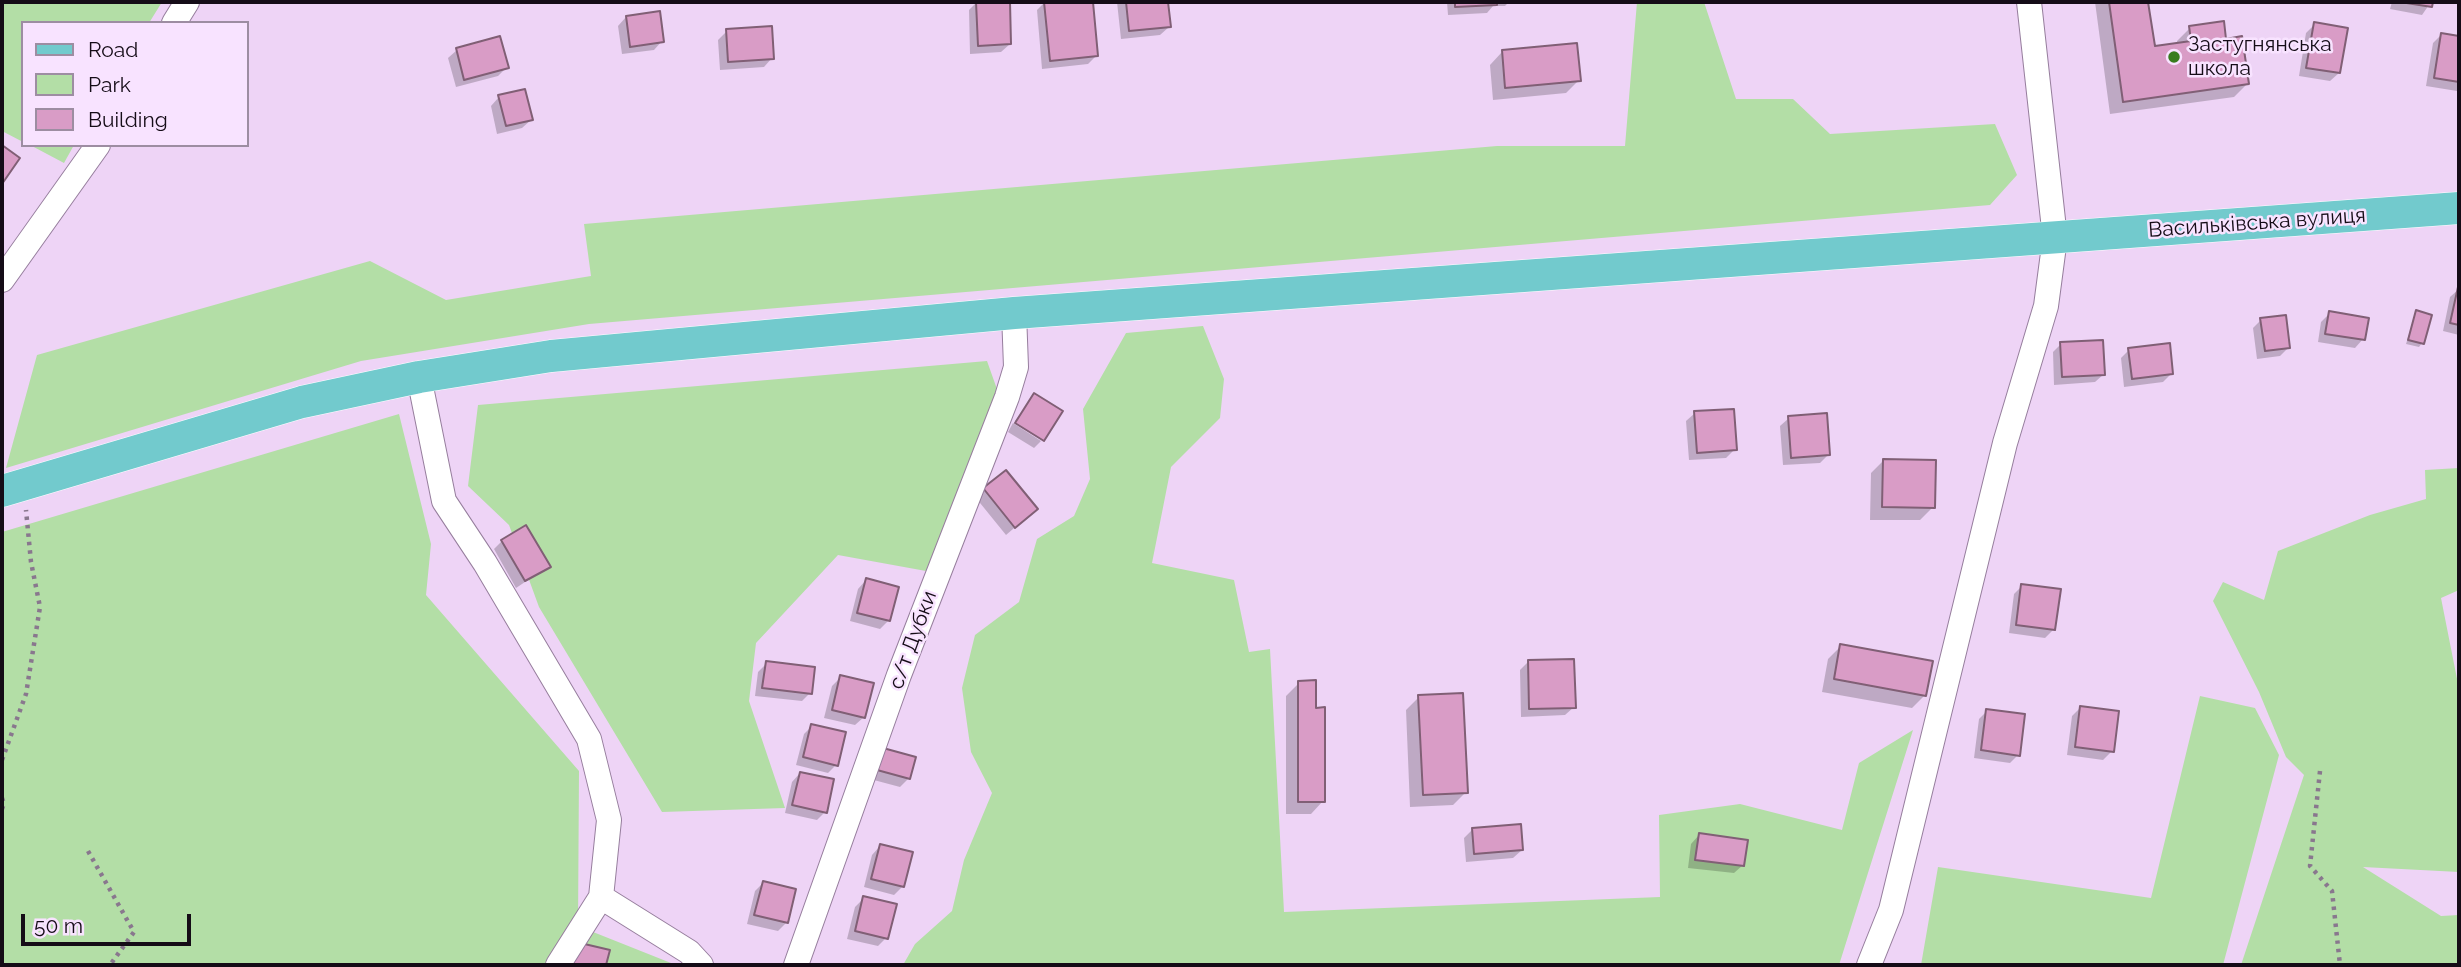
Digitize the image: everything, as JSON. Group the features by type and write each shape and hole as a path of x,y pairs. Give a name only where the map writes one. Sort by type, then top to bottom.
{"main road":[{"name":"Васильківська вулиця","path":"13,488 302,402 419,377 551,356 1014,313 2459,208"}],"street":[{"path":"175,21 187,2"},
{"path":"1869,965 1891,910 2005,443 2046,306 2055,238 2029,2"},
{"path":"2,280 97,147"},
{"name":"с/т Дубки","path":"796,965 899,675 1007,397 1016,366 1014,313"},
{"path":"419,377 444,501 485,563 589,740 609,820 601,897 558,965"},
{"path":"601,897 689,952 701,965"}],"path":[{"path":"2,760 26,694 40,607 13,488"},
{"path":"2320,771 2310,866 2332,891 2340,965"},
{"path":"2,798 2,809"},
{"path":"88,851 134,932 110,965"}],"green space":[{"path":"2,2 162,2 150,21 21,21 21,141 2,131"},
{"path":"1637,2 1704,2 1736,99 1793,99 1830,134 1995,124 2017,175 1990,205 589,324 361,361 6,468 37,355 370,261 446,300 591,276 584,224 1497,146 1625,146"},
{"path":"34,147 73,147 64,163"},
{"path":"1203,326 1224,379 1220,418 1171,467 1152,563 1234,580 1249,652 1270,649 1284,912 1660,897 1659,815 1740,804 1842,830 1859,763 1913,730 1839,965 903,965 915,944 952,911 964,860 992,793 971,752 962,688 975,635 1019,602 1037,539 1074,516 1090,479 1083,409 1126,333"},
{"path":"987,361 998,392 926,571 838,555 756,643 749,701 785,808 662,812 539,607 509,525 468,486 478,405"},
{"path":"399,414 431,544 426,595 579,771 578,926 676,965 2,965 2,532"},
{"path":"2459,468 2459,590 2441,598 2459,689 2459,872 2363,867 2441,916 2459,915 2459,965 2241,965 2304,775 2286,757 2259,692 2213,601 2223,582 2264,600 2278,551 2370,515 2426,499 2425,470"},
{"path":"2200,696 2255,708 2279,755 2223,965 1921,965 1938,867 2151,898"}],"building":[{"path":"976,2 1010,2 1011,44 978,46"},
{"path":"1044,2 1093,2 1098,56 1050,61"},
{"path":"1126,2 1168,2 1171,27 1129,31"},
{"path":"1455,2 1497,2 1497,5 1455,7"},
{"path":"2109,2 2148,2 2155,46 2191,41 2189,26 2224,21 2226,39 2242,36 2249,84 2123,102"},
{"path":"2400,2 2433,2 2432,7"},
{"path":"660,11 664,42 630,47 626,16"},
{"path":"2314,22 2348,28 2340,73 2306,68"},
{"path":"772,26 774,59 728,62 726,29"},
{"path":"2441,33 2459,36 2459,82 2434,78"},
{"path":"500,36 509,68 464,80 456,48"},
{"path":"1577,43 1581,81 1505,88 1502,50"},
{"path":"525,89 533,120 506,126 498,95"},
{"path":"2,145 20,158 2,184"},
{"path":"2459,287 2459,325 2450,323"},
{"path":"2416,310 2432,315 2424,344 2408,340"},
{"path":"2329,311 2369,318 2365,340 2325,334"},
{"path":"2286,315 2290,348 2265,351 2260,318"},
{"path":"2103,340 2105,375 2062,377 2060,342"},
{"path":"2170,343 2173,374 2132,379 2128,348"},
{"path":"1034,393 1063,411 1044,441 1015,423"},
{"path":"1734,409 1737,450 1697,453 1694,411"},
{"path":"1827,413 1830,455 1791,458 1788,416"},
{"path":"1883,459 1936,460 1935,508 1882,507"},
{"path":"1006,470 1038,509 1015,528 983,488"},
{"path":"526,525 551,567 525,581 501,540"},
{"path":"866,578 899,587 890,621 857,613"},
{"path":"2021,584 2061,589 2055,630 2016,625"},
{"path":"1840,644 1933,661 1926,696 1834,679"},
{"path":"1574,659 1576,708 1529,709 1528,660"},
{"path":"766,661 815,667 812,694 762,688"},
{"path":"840,675 874,683 865,718 832,710"},
{"path":"1316,680 1316,708 1325,707 1325,802 1298,802 1298,681"},
{"path":"1463,693 1468,793 1423,795 1418,695"},
{"path":"2080,706 2119,711 2114,752 2075,747"},
{"path":"1986,709 2025,714 2020,756 1981,750"},
{"path":"811,724 846,732 838,766 803,757"},
{"path":"883,748 916,757 910,779 877,770"},
{"path":"800,772 834,779 827,813 792,805"},
{"path":"1521,824 1523,850 1474,854 1472,828"},
{"path":"1699,833 1748,840 1744,866 1695,860"},
{"path":"880,844 913,852 904,887 871,879"},
{"path":"763,881 796,889 788,923 754,915"},
{"path":"863,896 897,904 888,939 855,931"},
{"path":"576,942 610,950 606,965 571,965"}],"place":[{"name":"Застугнянська школа","path":"2174,57"}]}
